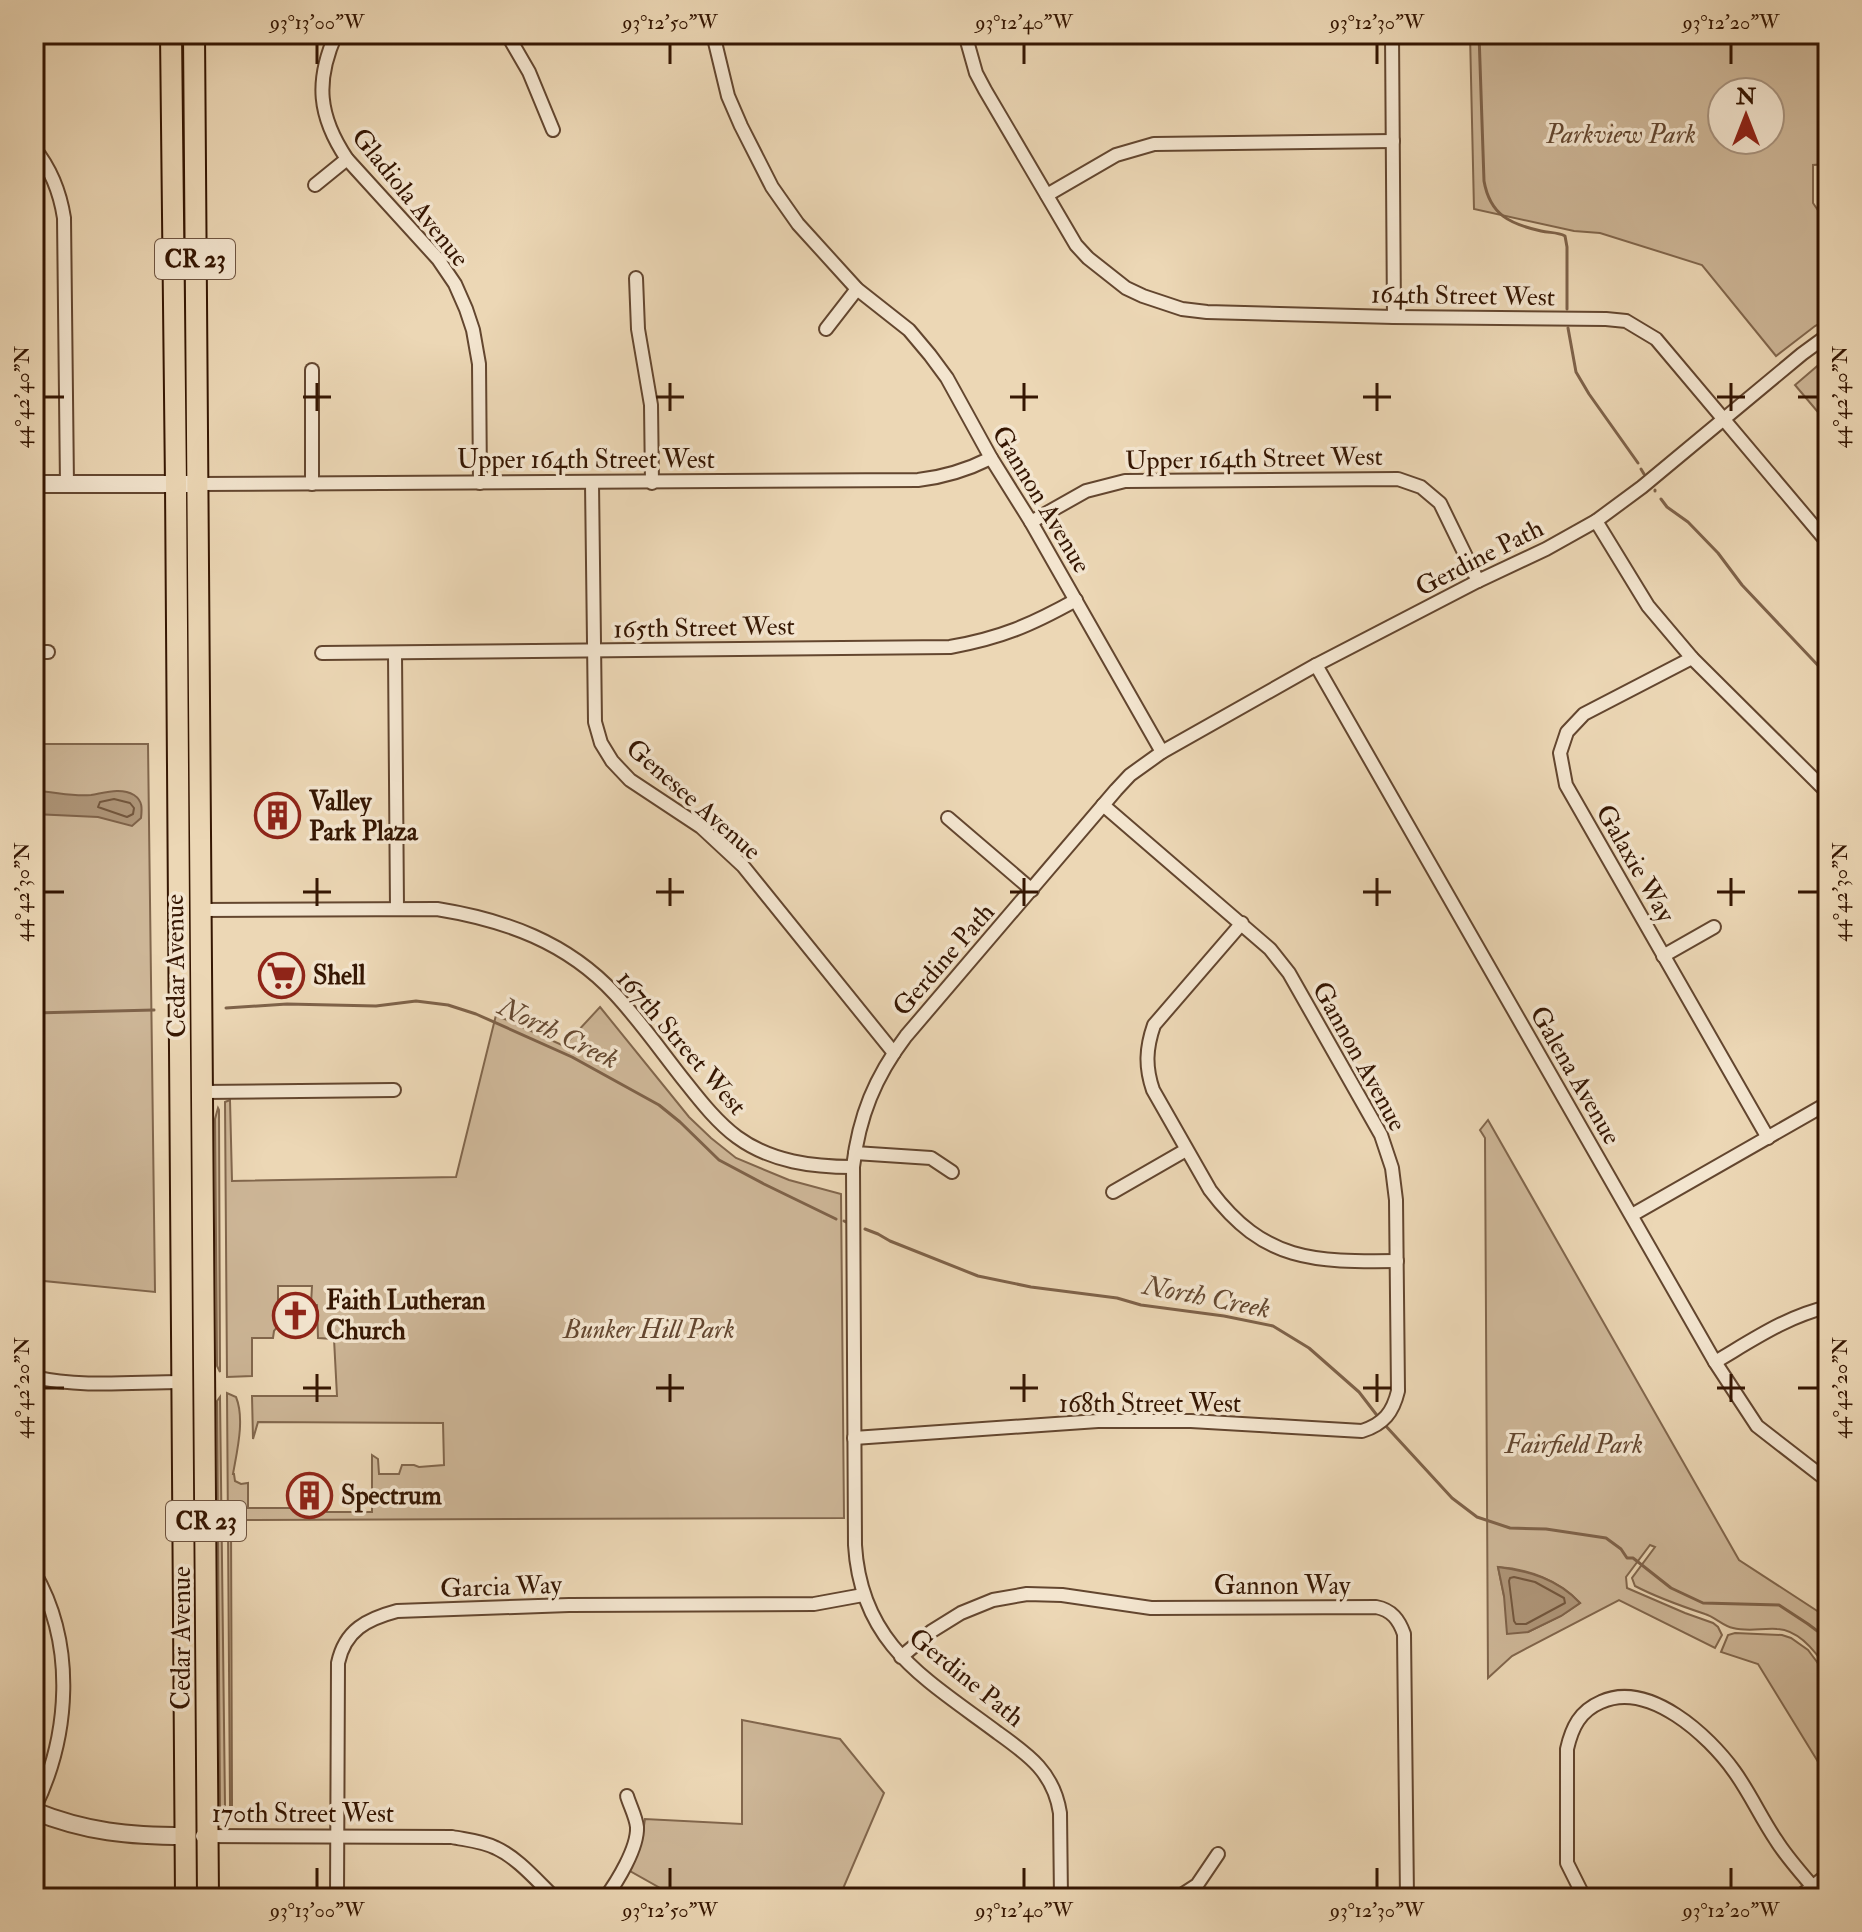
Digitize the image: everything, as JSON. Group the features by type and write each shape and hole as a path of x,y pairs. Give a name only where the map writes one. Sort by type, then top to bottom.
{"main road":[{"name":"Cedar Avenue","path":"171,34 200,910 208,1898"},
{"name":"Cedar Avenue","path":"186,1898 178,842 194,34"},
{"path":"178,842 188,886 200,910"}],"street":[{"path":"34,43 43,34"},
{"name":"Gladiola Avenue","path":"336,34 325,60 322,90 328,124 336,142 347,159 438,259 455,284 473,330 479,364 480,483"},
{"path":"507,34 529,72 553,130"},
{"name":"Gannon Avenue","path":"713,34 728,96 772,187 798,224 857,289 909,330 947,378 1162,752"},
{"name":"164th Street West","path":"965,34 981,81 1076,245 1126,288 1182,309 1207,312 1626,321 1656,339 1828,543"},
{"path":"1392,34 1394,317"},
{"path":"1047,195 1116,155 1154,144 1393,141"},
{"path":"34,148 57,188 64,218 67,485"},
{"path":"315,185 347,159"},
{"path":"636,278 638,329 651,405 652,483"},
{"path":"826,329 857,289"},
{"name":"Gerdine Path","path":"1061,1898 1060,1813 1052,1784 1029,1755 901,1657 878,1625 863,1595 855,1545 853,1167 857,1137 877,1080 894,1053 1130,775 1162,752 1316,665 1596,521 1828,335"},
{"path":"312,370 312,484"},
{"name":"Upper 164th Street West","path":"187,484 918,480 960,472 991,458"},
{"name":"Upper 164th Street West","path":"1031,522 1086,491 1125,481 1398,479 1421,487 1440,503 1478,581"},
{"name":"Genesee Avenue","path":"592,483 595,722 601,743 612,761 630,780 701,827 743,866 894,1053"},
{"path":"34,484 187,484"},
{"path":"1596,521 1648,606 1692,658 1828,793"},
{"name":"165th Street West","path":"322,653 950,647 1015,631 1076,600"},
{"path":"34,652 48,652"},
{"path":"395,653 397,908"},
{"name":"Galaxie Way","path":"1692,658 1584,714 1567,732 1560,753 1566,785 1768,1138"},
{"name":"Galena Avenue","path":"1316,665 1715,1362 1757,1426 1828,1481"},
{"name":"Gannon Avenue","path":"1103,805 1270,949 1289,973 1381,1135 1395,1182 1398,1391 1391,1411"},
{"path":"948,818 1032,890"},
{"name":"167th Street West","path":"200,910 437,909 476,915 517,928 553,945 585,967 614,993 708,1110 737,1137 792,1162 820,1167 853,1167"},
{"path":"1242,923 1154,1025 1148,1042 1147,1074 1153,1090 1210,1190 1221,1205 1253,1234 1294,1254 1329,1261 1397,1261"},
{"path":"1663,956 1714,927"},
{"path":"202,1092 394,1090"},
{"path":"1632,1215 1828,1103"},
{"path":"1113,1192 1186,1150"},
{"path":"855,1153 931,1158 952,1172"},
{"path":"1715,1362 1794,1318 1828,1307"},
{"path":"34,1377 64,1382 182,1382"},
{"name":"168th Street West","path":"854,1438 1098,1421 1191,1421 1362,1431 1372,1428 1391,1411"},
{"path":"34,1572 47,1599 57,1633 63,1684 60,1735 34,1810"},
{"name":"Gannon Way","path":"901,1657 932,1631 961,1613 993,1600 1027,1594 1062,1595 1151,1608 1384,1609 1397,1619 1404,1634 1407,1898"},
{"name":"Garcia Way","path":"337,1898 338,1663 351,1635 375,1617 397,1611 569,1605 814,1604 863,1595"},
{"path":"1581,1891 1567,1863 1567,1749 1575,1724 1584,1712 1608,1699 1622,1697 1639,1699 1673,1713 1720,1754 1734,1771 1812,1895 1828,1877"},
{"path":"605,1898 628,1861 637,1829 627,1796"},
{"name":"170th Street West","path":"34,1810 61,1822 100,1831 145,1836 452,1837 497,1849 555,1898"},
{"path":"1177,1898 1197,1885 1218,1854"}],"green space":[{"path":"179,34 186,34 188,286 185,287 181,231"},
{"name":"Parkview Park","path":"1470,34 1828,34 1828,164 1813,165 1813,203 1828,225 1828,319 1776,356 1702,265 1600,233 1574,231 1474,209"},
{"path":"1822,362 1828,369 1828,424 1795,385"},
{"path":"34,744 148,744 155,1292 34,1280"},
{"path":"186,920 193,920 198,1564 191,1565"},
{"name":"Bunker Hill Park","path":"600,1007 689,1117 736,1158 789,1180 841,1194 844,1518 231,1520 230,1805 227,1393 236,1397 239,1406 239,1435 233,1474 235,1481 248,1483 248,1508 326,1508 327,1512 372,1512 372,1455 378,1459 379,1474 399,1474 402,1465 444,1465 443,1423 258,1422 253,1439 252,1396 337,1396 334,1339 318,1338 317,1305 311,1304 312,1286 278,1286 278,1326 273,1338 252,1338 252,1376 227,1377 225,1102 230,1100 232,1181 456,1177 496,1015 564,1046"},
{"path":"218,1108 220,1372 217,1366 215,1119"},
{"name":"Fairfield Park","path":"1488,1120 1739,1560 1828,1618 1828,1671 1813,1650 1793,1633 1777,1629 1729,1627 1709,1615 1635,1586 1632,1578 1655,1547 1650,1545 1626,1577 1627,1588 1713,1623 1722,1635 1715,1648 1619,1600 1512,1656 1488,1678 1485,1138 1480,1130","holes":["1498,1567 1553,1582 1580,1603 1528,1632 1504,1596"]},
{"path":"220,1397 225,1806 220,1808 217,1401"},
{"path":"1728,1635 1791,1638 1808,1650 1817,1662 1828,1680 1828,1778 1758,1664 1721,1652"},
{"path":"742,1720 840,1739 884,1793 839,1898 678,1898 630,1871 645,1819 742,1824"}],"water":[{"path":"34,791 91,795 124,791 137,797 142,808 141,818 132,826 98,817 34,814"},
{"path":"1498,1567 1542,1578 1562,1588 1580,1603 1528,1632 1507,1634"}],"waterway":[{"path":"1479,34 1487,193 1496,210 1511,221 1565,236 1567,309"},
{"path":"1568,328 1576,372 1638,463"},
{"path":"1641,469 1644,474"},
{"path":"1661,499 1718,553 1742,585 1828,676"},
{"name":"North Creek","path":"226,1008 287,1004 376,1006 416,1001 448,1005 476,1014 572,1057 659,1105 719,1160 836,1219"},
{"name":"North Creek","path":"34,1013 154,1010"},
{"name":"North Creek","path":"865,1229 978,1276 1273,1326 1309,1348 1359,1392 1379,1418"},
{"name":"North Creek","path":"1384,1424 1452,1498 1477,1517 1510,1528 1546,1529 1606,1538 1627,1558 1633,1558 1671,1588 1703,1603 1779,1605 1828,1639"}],"place":[{"name":"Valley Park Plaza","path":"278,816"},
{"name":"Shell","path":"282,975"},
{"name":"Faith Lutheran Church","path":"295,1315"},
{"name":"Spectrum","path":"310,1495"}]}
